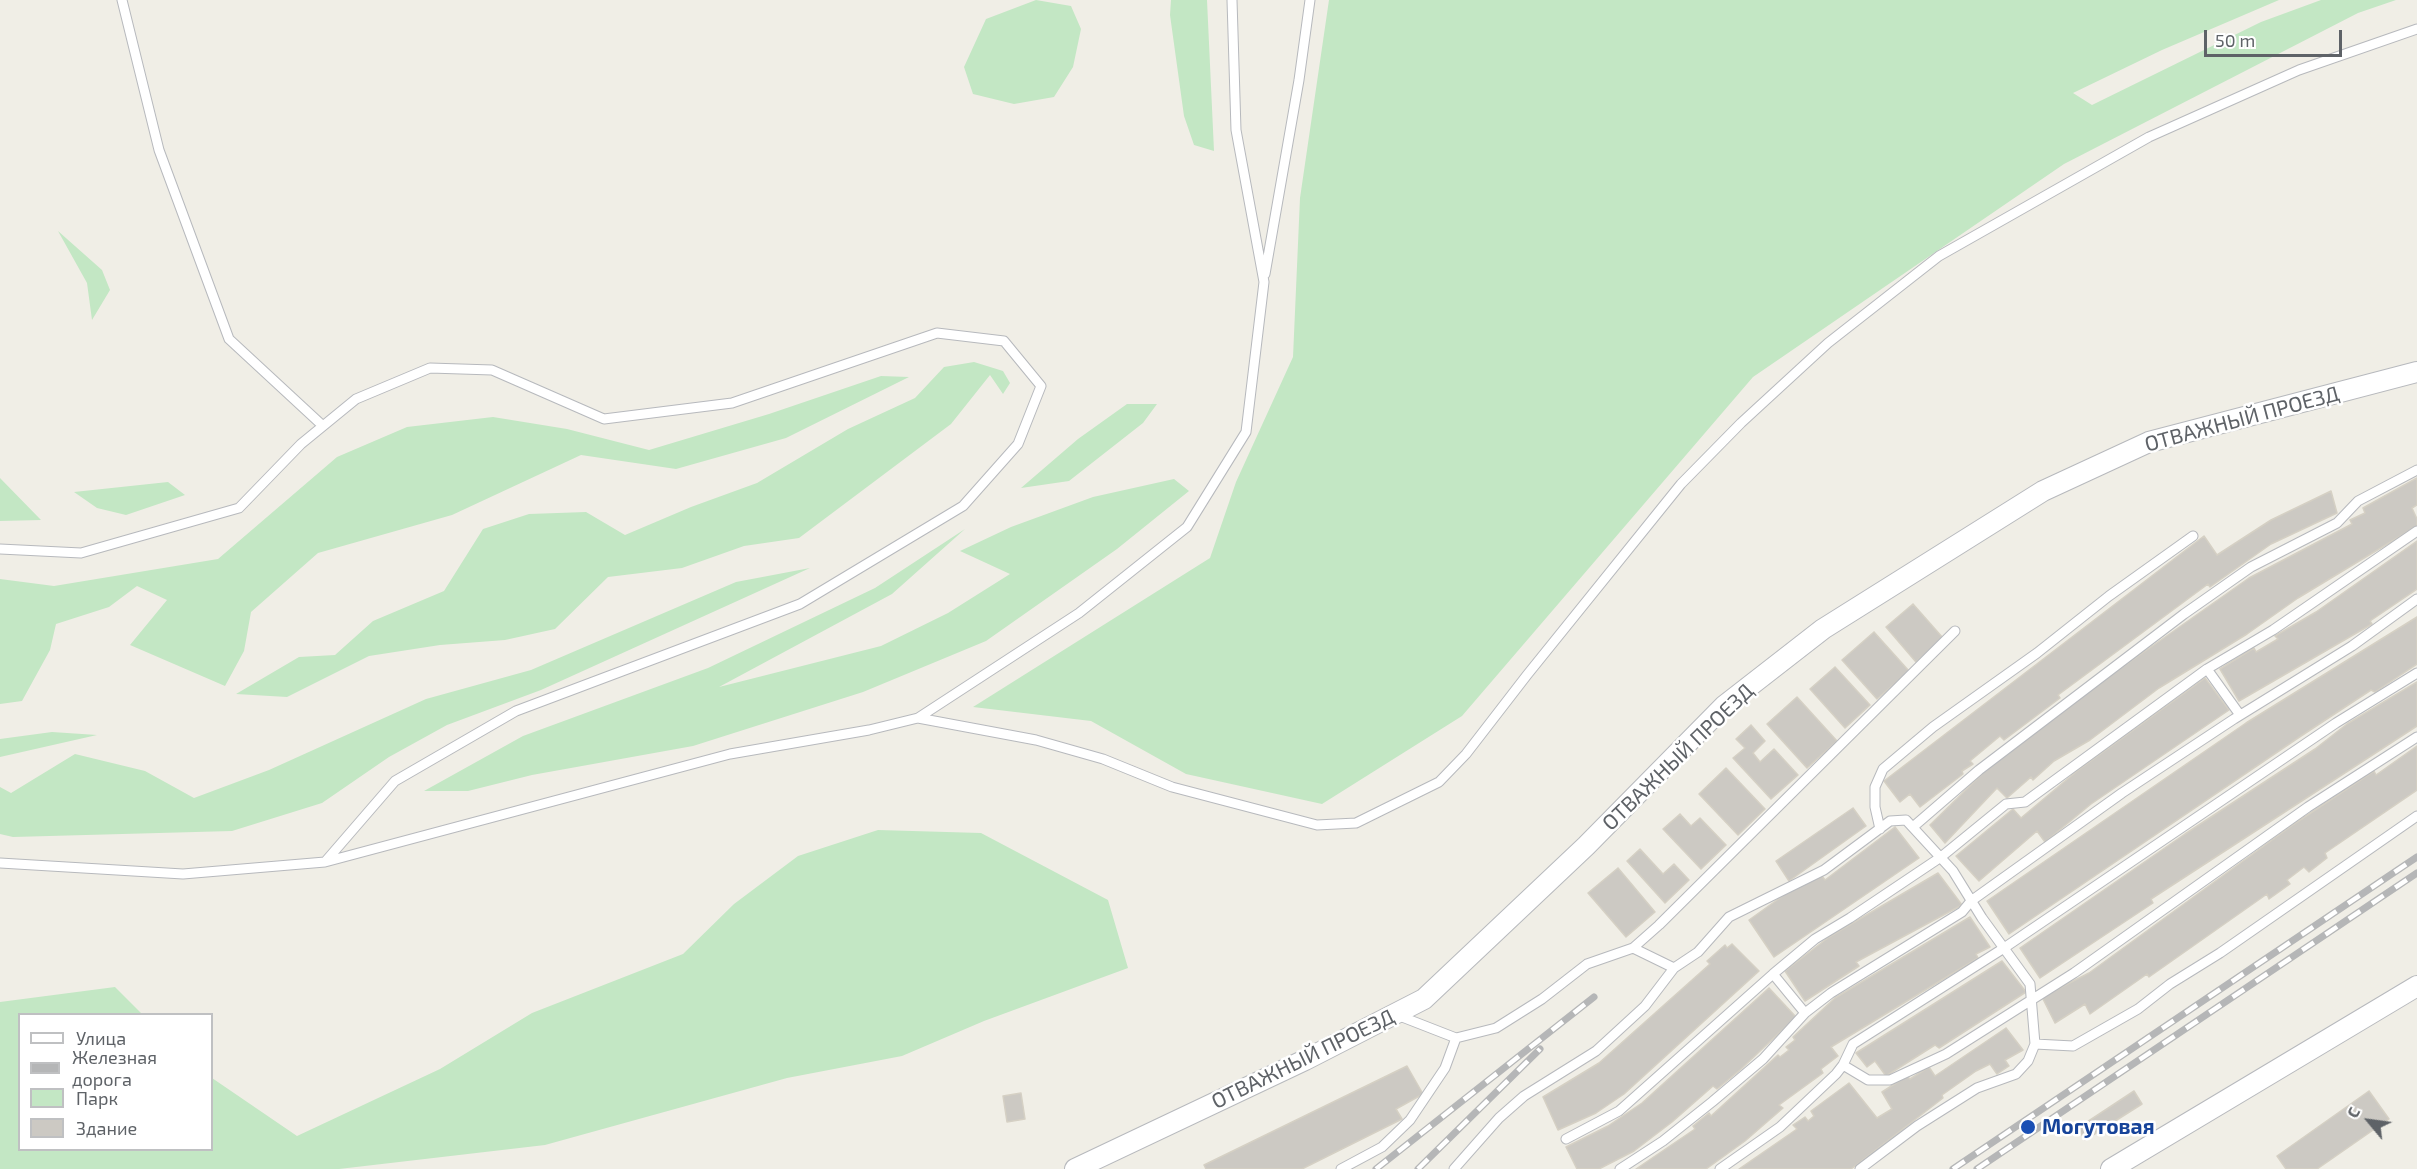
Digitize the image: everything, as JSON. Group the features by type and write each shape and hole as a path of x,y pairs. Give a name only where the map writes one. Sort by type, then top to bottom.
{"street":[{"name":"ОТВАЖНЫЙ ПРОЕЗД","path":"1075,1169 1305,1060 1424,999 1586,846 1724,706 1823,629 2043,491 2149,442 2417,372"},
{"path":"2111,1169 2417,986"}],"lane":[{"path":"122,0 159,150 229,339 323,426"},
{"path":"1232,0 1236,130 1264,282"},
{"path":"0,863 183,874 325,862 730,754 869,730 918,718 1079,613 1186,527 1246,432 1264,282 1299,80 1310,0"},
{"path":"918,718 1036,740 1103,759 1172,787 1317,825 1356,823 1439,782 1466,754 1681,484 1741,423 1828,343 1939,256 2149,137 2299,70 2417,29"},
{"path":"0,549 81,553 240,508 301,444 356,399 430,368 492,370 604,419 732,403 937,333 1004,341 1041,386 1018,444 963,506 800,604 516,711 395,781 325,862"},
{"path":"1913,827 1979,770 2184,614 2251,567 2337,523 2358,501 2417,470"},
{"path":"1566,1139 1619,1111 1815,939 1941,857 2006,804 2025,802 2207,669 2272,630 2417,531"},
{"path":"1880,829 1875,807 1875,787 1883,769 1933,727 2037,653 2109,596 2193,536"},
{"path":"1620,1169 1663,1141 1712,1102 1762,1059 1805,1013 1831,993 1962,912 1971,901 2122,793 2240,715 2352,646 2417,599"},
{"path":"1395,1014 1456,1038 1496,1028 1542,999 1587,964 1633,948 1659,925 1955,631"},
{"path":"2207,669 2240,715"},
{"path":"1720,1169 1780,1127 1843,1065 1853,1044 2004,948 2336,723 2417,674"},
{"path":"1843,1065 1868,1080 1890,1080 1946,1054 2074,973 2308,807 2417,736"},
{"path":"2036,1044 2073,1046 2138,1009 2170,984 2220,953 2417,816"},
{"path":"1454,1169 1499,1118 1524,1096 1596,1051 1645,1006 1674,968 1698,952 1729,918 1824,870 1890,820 1906,820 1953,871 1971,901 2030,984 2036,1044 2028,1061 2016,1074 1977,1088 1917,1126 1860,1169"},
{"path":"1633,948 1674,968"},
{"path":"1773,974 1805,1013"},
{"path":"1341,1169 1382,1147 1410,1120 1444,1068 1456,1038"}],"green space":[{"path":"1036,0 1071,6 1081,29 1073,67 1054,97 1014,104 973,94 964,67 986,19"},
{"path":"1171,0 1207,0 1214,151 1194,145 1184,116 1170,15"},
{"path":"1329,0 2279,0 2162,50 2073,93 2092,105 2261,22 2321,0 2396,0 2358,13 2064,164 1753,377 1462,716 1322,804 1186,774 1091,721 973,707 1210,558 1236,482 1293,357 1300,198"},
{"path":"58,231 102,270 110,290 92,320 87,283"},
{"path":"974,362 1003,371 1010,383 1003,394 990,375 951,424 799,538 744,546 682,568 608,577 555,629 505,640 440,645 369,656 287,697 236,694 299,657 335,655 373,621 444,591 483,529 529,514 586,512 625,535 691,507 757,483 848,429 915,398 944,367"},
{"path":"881,376 909,377 786,438 676,469 581,455 452,515 318,553 251,612 244,651 225,686 130,645 167,600 137,586 109,607 56,624 50,650 22,701 0,704 0,579 54,586 218,559 337,457 407,427 493,417 567,429 649,450 769,414"},
{"path":"1127,404 1157,404 1143,423 1069,481 1021,488 1078,439"},
{"path":"0,478 41,520 0,521"},
{"path":"1174,479 1189,491 1117,549 986,641 863,692 693,746 532,775 468,791 424,791 523,736 708,668 875,588 965,529 892,594 719,687 881,646 948,613 1010,574 960,551 1011,527 1093,497"},
{"path":"168,482 185,495 126,515 97,508 74,492"},
{"path":"810,568 541,690 447,725 389,757 322,803 232,831 13,837 0,834 0,787 11,793 75,754 145,771 194,798 269,770 426,699 531,670 736,582"},
{"path":"52,732 97,735 0,757 0,739"},
{"path":"878,830 981,833 1108,900 1128,968 984,1021 902,1056 787,1078 545,1145 339,1169 0,1169 0,1002 115,987 141,1013 18,1013 18,1151 213,1151 213,1079 297,1136 440,1069 532,1013 683,954 734,904 798,856"}],"building":[{"path":"2417,478 2417,505 2412,508 2417,519 2417,526 2298,598 2247,634 2159,688 2090,740 2054,761 2033,780 2031,777 2007,798 1997,788 1945,843 1930,825 1983,773 2070,704 2249,578 2352,524 2350,520 2365,513 2363,508"},
{"path":"2331,491 2337,513 2271,544 2210,587 2208,584 2058,695 2060,698 2004,740 2000,736 1970,761 1973,764 1962,771 1963,774 1920,807 1910,794 1900,802 1884,781 2204,536 2217,555 2271,520"},
{"path":"2417,541 2417,589 2370,621 2372,624 2239,701 2220,669 2254,648 2256,652 2278,639 2275,636 2316,612"},
{"path":"1913,604 1943,638 1916,662 1886,627"},
{"path":"2417,617 2417,664 2375,692 2371,690 2301,736 2009,934 1987,901 2246,723"},
{"path":"1874,632 1909,671 1877,699 1842,660"},
{"path":"1835,667 1870,705 1845,728 1810,689"},
{"path":"2205,678 2229,710 2091,804 2045,842 2037,831 1979,881 1956,856 2013,809 2021,818 2077,771"},
{"path":"2417,682 2417,726 2151,899 2153,903 2040,978 2020,948 2185,834 2315,749 2347,724"},
{"path":"1797,697 1837,741 1807,768 1767,724"},
{"path":"1751,725 1765,741 1753,753 1760,762 1774,749 1798,775 1771,799 1733,758 1745,748 1736,739"},
{"path":"2417,746 2417,790 2325,853 2327,858 2309,872 2304,867 2287,880 2290,884 2269,899 2267,894 2149,977 2147,974 2090,1014 2085,1004 2055,1023 2042,997 2089,973 2294,824 2374,771 2376,775"},
{"path":"1726,768 1765,809 1738,835 1699,794"},
{"path":"1853,808 1866,826 1789,881 1776,861"},
{"path":"1680,814 1691,826 1700,818 1726,845 1701,869 1663,829"},
{"path":"1895,827 1919,858 1774,957 1749,920 1791,890 1822,876 1825,880"},
{"path":"1640,849 1663,874 1674,864 1689,880 1665,903 1627,861"},
{"path":"1618,868 1655,912 1626,937 1588,893"},
{"path":"1938,873 1962,905 1856,962 1859,966 1805,1001 1785,971 1829,937"},
{"path":"1970,917 1990,947 1976,954 1978,958 1831,1047 1838,1056 1821,1069 1823,1073 1779,1105 1783,1108 1745,1141 1706,1169 1636,1169 1695,1129 1693,1126 1709,1113 1711,1116 1778,1055 1780,1057 1789,1050 1786,1047 1795,1040 1793,1037 1835,998"},
{"path":"1732,944 1759,971 1624,1094 1596,1113 1558,1130 1543,1097 1599,1063 1710,964 1707,961 1725,945 1727,948"},
{"path":"2002,961 2026,992 1939,1048 1935,1045 1886,1076 1875,1061 1867,1067 1856,1053"},
{"path":"1769,988 1796,1017 1740,1070 1717,1089 1713,1086 1634,1151 1599,1169 1577,1169 1566,1147 1608,1126 1642,1103"},
{"path":"2006,1028 2023,1050 2005,1060 2009,1066 1997,1074 1990,1064 1976,1071 1942,1095 1943,1098 1851,1169 1739,1169 1797,1129 1793,1125 1805,1117 1808,1121 1814,1116 1811,1111 1849,1083 1877,1118 1892,1109 1882,1092 1907,1076 1910,1079 1929,1067 1935,1076"},
{"path":"1407,1066 1423,1094 1396,1109 1402,1119 1302,1169 1206,1169 1204,1165"},
{"path":"2134,1091 2142,1104 2085,1140 2078,1128"},
{"path":"2369,1091 2389,1119 2317,1169 2286,1169 2277,1156"},
{"path":"1021,1093 1025,1119 1007,1122 1003,1096"}],"railway":[{"path":"1953,1169 2417,857"},
{"path":"1977,1169 2417,873"},
{"path":"1376,1169 1594,997"},
{"path":"1418,1169 1540,1049"}],"place":[{"name":"Могутовая","path":"2028,1127"}]}
